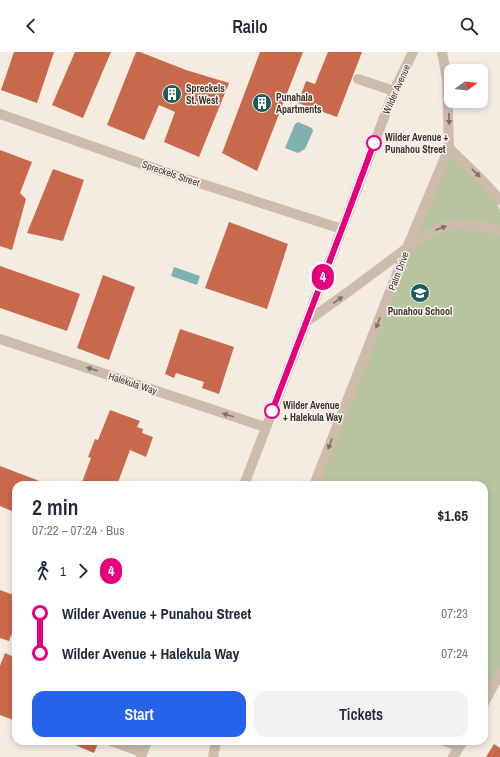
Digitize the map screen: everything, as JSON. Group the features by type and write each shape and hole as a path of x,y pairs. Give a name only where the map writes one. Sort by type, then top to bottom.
{"street":[{"name":"Wilder Avenue","path":"245,481 394,91 413,52"},
{"name":"Palm Drive","path":"316,481 407,248 449,148 447,78 442,52"},
{"path":"358,79 394,91"},
{"name":"Spreckels Street","path":"0,114 171,174 342,229"},
{"path":"449,148 500,200"},
{"path":"306,322 407,248 439,228 458,224 491,228 500,231"},
{"name":"Halekula Way","path":"0,339 265,427"},
{"path":"488,696 500,673"},
{"path":"120,745 142,755 146,745"},
{"path":"213,757 215,745"},
{"path":"453,757 460,745"}],"green space":[{"path":"449,148 496,201 500,210 500,673 488,696 488,481 316,481"},
{"path":"441,745 461,745 458,751"}],"water":[{"path":"298,122 312,128 313,131 305,149 298,153 285,148 295,124"},
{"path":"174,267 200,276 197,285 171,276"}],"building":[{"path":"14,52 54,52 37,103 1,90"},
{"path":"75,52 111,52 83,118 52,105"},
{"name":"Spreckels St. West","path":"136,52 140,52 186,70 229,83 199,157 164,142 175,112 159,105 144,140 107,125"},
{"name":"Punahala Apartments","path":"260,52 303,52 257,171 222,153"},
{"path":"328,52 362,52 337,117 298,103 306,81 315,84"},
{"path":"0,150 32,162 20,193 26,199 12,250 0,246"},
{"path":"53,169 84,180 63,241 27,233"},
{"path":"229,222 288,244 267,309 205,288"},
{"path":"0,266 80,294 67,331 0,308"},
{"path":"103,275 135,287 109,360 77,348"},
{"path":"180,329 234,347 219,394 202,388 204,382 176,373 174,378 165,374"},
{"path":"110,410 140,421 137,427 143,429 142,433 153,437 146,457 130,450 118,481 82,481 91,458 88,457 95,439 98,440"},
{"path":"0,466 39,481 12,481 12,511 0,506"},
{"path":"0,590 12,594 12,633 9,641 0,638"},
{"path":"5,653 12,656 12,720 0,715 0,666"},
{"path":"494,744 500,748 500,757 486,757"},
{"path":"75,745 97,745 94,753"}],"bus line":[{"name":"4","path":"272,411 374,143"}],"place":[{"name":"Spreckels St. West","path":"172,94"},
{"name":"Punahala Apartments","path":"262,103"},
{"name":"Wilder Avenue + Punahou Street","path":"374,143"},
{"name":"Punahou School","path":"420,293"},
{"name":"Wilder Avenue + Halekula Way","path":"272,411"}]}
